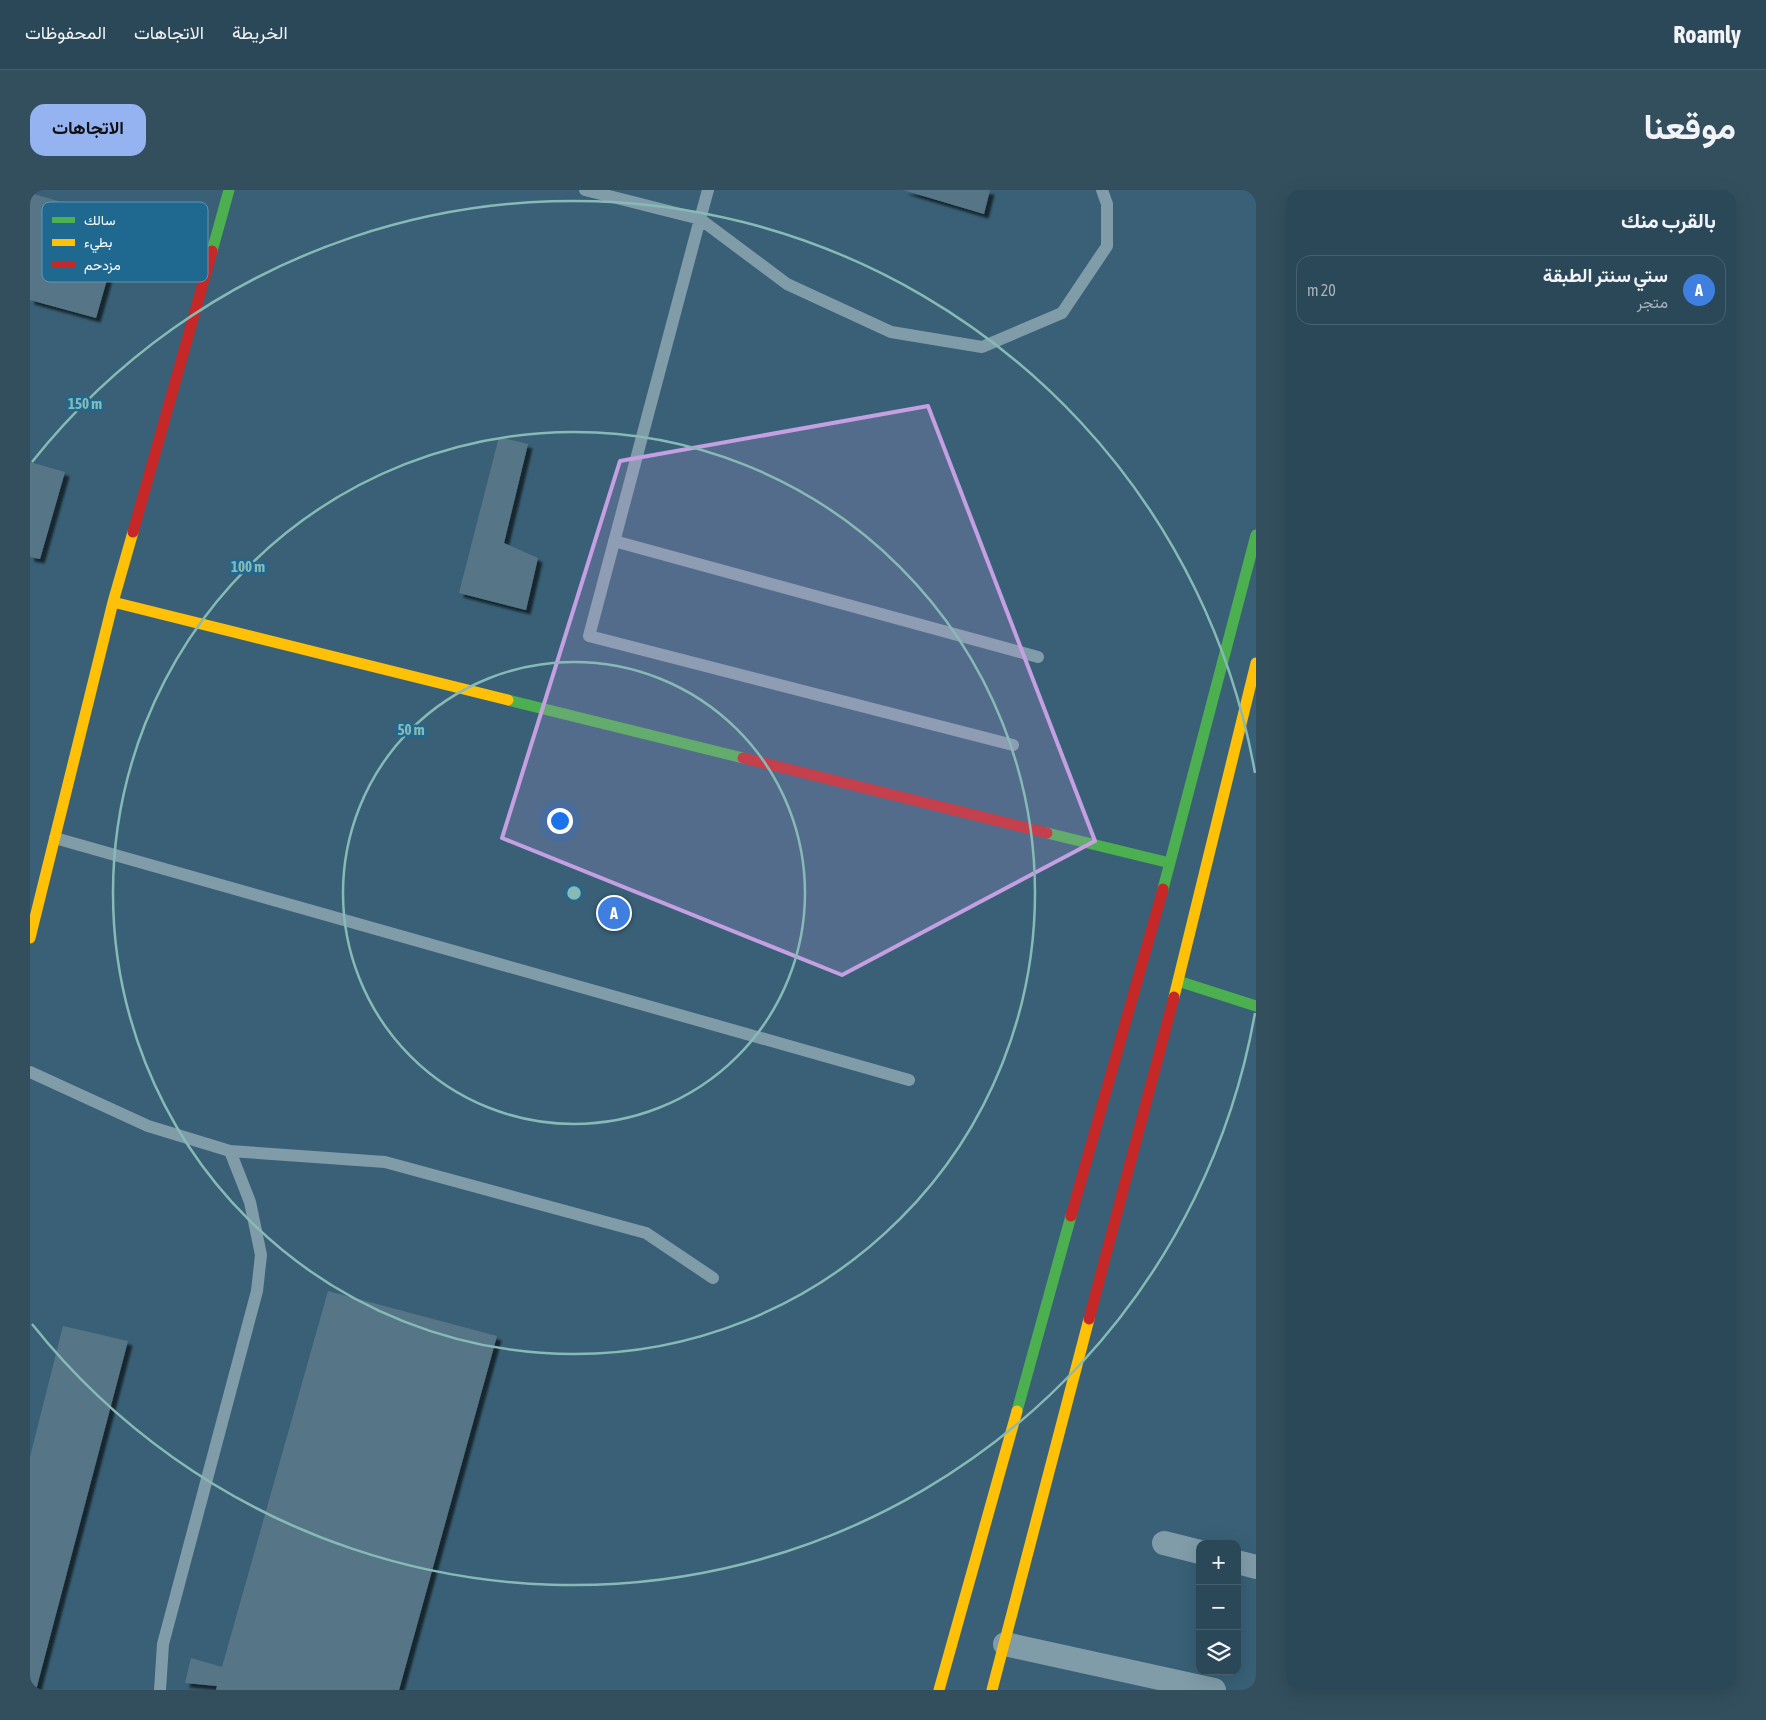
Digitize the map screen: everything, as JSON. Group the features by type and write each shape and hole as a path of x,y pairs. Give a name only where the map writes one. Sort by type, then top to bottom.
{"main road":[{"path":"208,267 230,190"},
{"path":"30,938 113,602 204,282"},
{"path":"939,1690 1170,863 1256,535"},
{"path":"113,602 1170,863"},
{"path":"992,1690 1178,981 1256,663"},
{"path":"1178,981 1256,1006"}],"street":[{"path":"1164,1543 1196,1551"},
{"path":"1241,1563 1256,1567"},
{"path":"1005,1644 1214,1690"}],"lane":[{"path":"585,190 700,219 787,284 891,332 982,346 1062,313 1107,246 1107,204 1102,190"},
{"path":"708,190 590,636 1013,744"},
{"path":"614,542 1038,656"},
{"path":"55,838 909,1080"},
{"path":"30,879 44,882"},
{"path":"30,1072 148,1126 230,1151 384,1162 646,1233 713,1278"},
{"path":"160,1690 163,1644 257,1291 261,1255 250,1202 230,1151"}],"highlighted area":[{"path":"928,406 1095,841 842,975 502,838 620,461"}],"building":[{"path":"903,190 990,190 984,214"},
{"path":"30,193 61,202 42,202 42,282 106,282 96,318 30,300"},
{"path":"499,437 528,444 504,543 538,558 526,610 459,593"},
{"path":"30,462 65,472 40,559 30,557"},
{"path":"328,1291 497,1336 399,1690 216,1690 217,1686 185,1683 191,1658 222,1667"},
{"path":"63,1326 128,1341 36,1690 30,1690 30,1457"}],"traffic: fast":[{"path":"212,251 229,190"},
{"path":"1163,889 1256,535"},
{"path":"508,700 743,758"},
{"path":"1047,833 1170,863"},
{"path":"1178,981 1256,1006"},
{"path":"1017,1411 1071,1216"}],"traffic: slow":[{"path":"30,938 113,602 133,532"},
{"path":"113,602 508,700"},
{"path":"1174,997 1256,663"},
{"path":"992,1690 1089,1319"},
{"path":"939,1690 1017,1411"}],"traffic: jam":[{"path":"208,265 212,251"},
{"path":"133,532 203,282"},
{"path":"743,758 1047,833"},
{"path":"1071,1216 1163,889"},
{"path":"1089,1319 1174,997"}],"place":[{"name":"ستي سنتر الطبقة","path":"614,913"}]}
